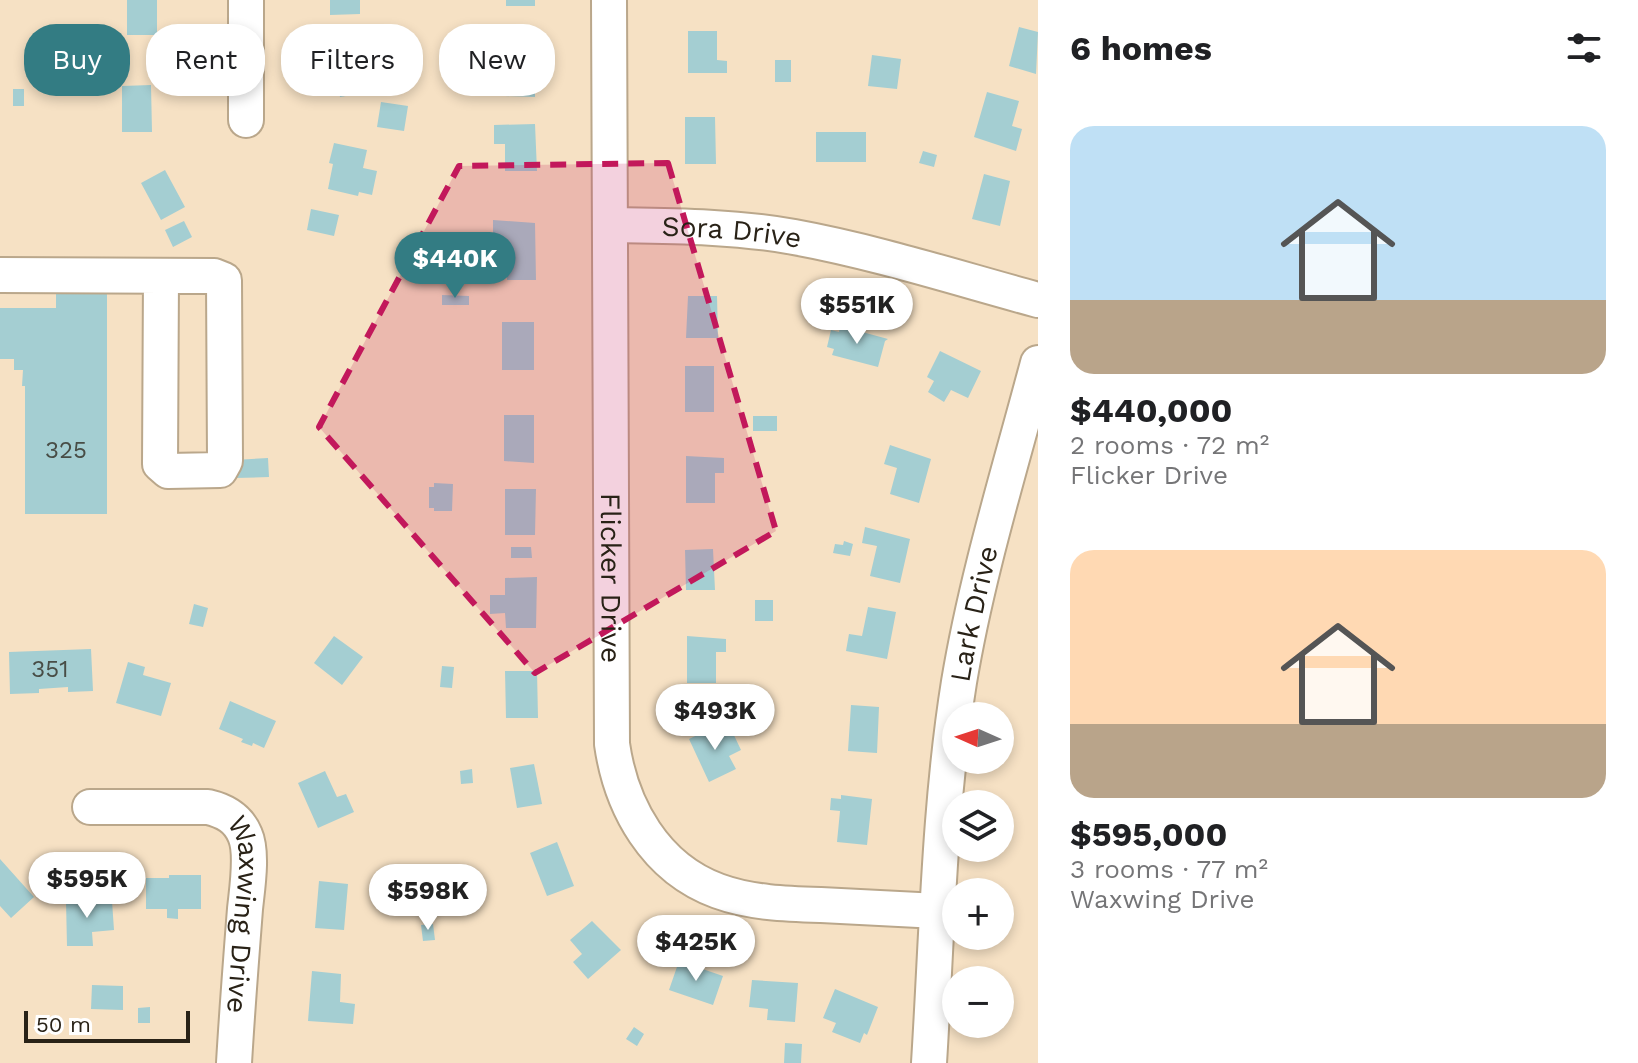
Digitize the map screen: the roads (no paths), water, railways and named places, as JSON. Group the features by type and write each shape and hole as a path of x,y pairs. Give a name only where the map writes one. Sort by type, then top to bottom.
{"street":[{"path":"246,0 246,120"},
{"name":"Flicker Drive","path":"609,0 612,744 615,766 627,803 651,842 687,875 716,891 748,900 779,903 938,911"},
{"name":"Sora Drive","path":"610,225 732,229 791,237 843,247 1038,300"},
{"path":"0,275 214,276 224,280 225,461 220,470 168,471 160,464 161,276"},
{"name":"Lark Drive","path":"929,1063 945,805 960,678 978,591 1038,363"},
{"name":"Waxwing Drive","path":"90,807 208,807 223,811 235,819 245,834 248,844 247,879 234,1063"}]}
